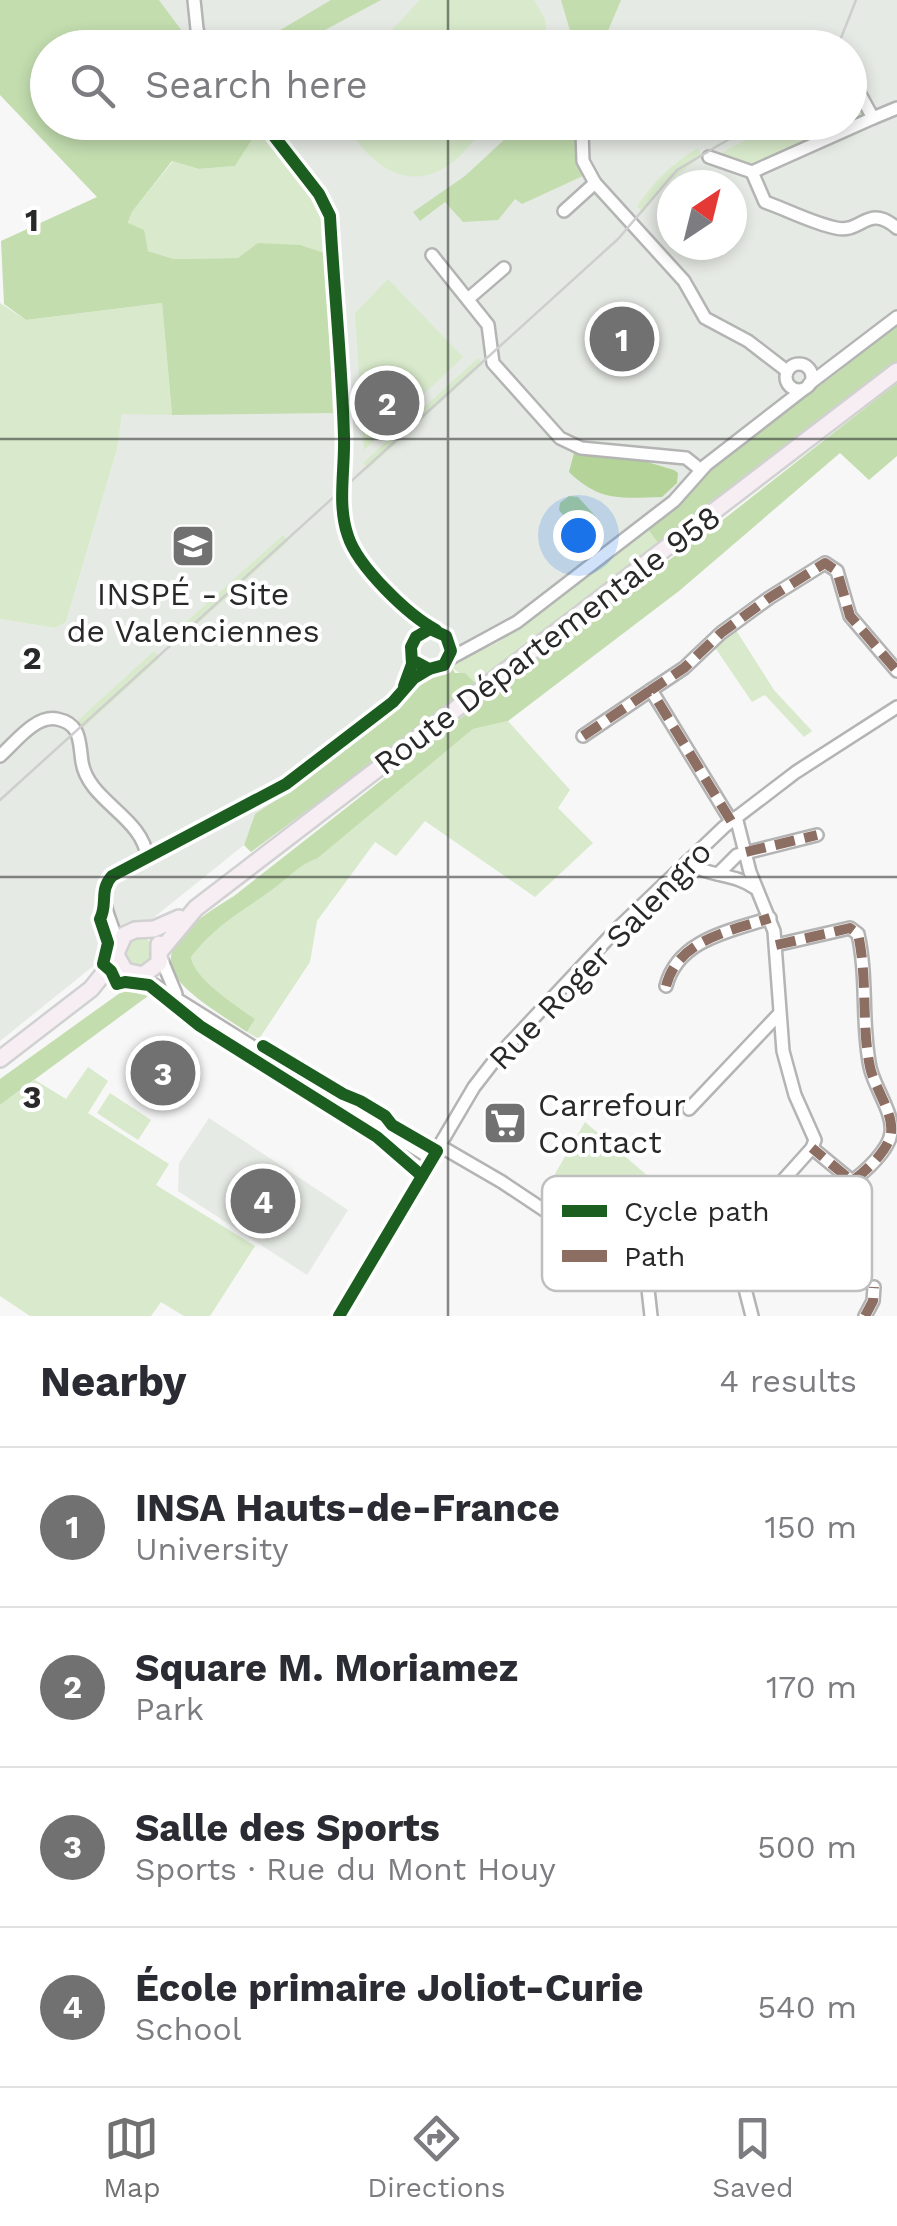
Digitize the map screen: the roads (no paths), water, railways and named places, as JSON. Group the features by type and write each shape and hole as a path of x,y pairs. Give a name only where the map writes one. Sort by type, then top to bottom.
{"main road":[{"name":"Route Départementale 958","path":"140,931 196,908 897,371"},
{"name":"Route Départementale 958","path":"161,954 196,908"},
{"path":"0,1058 91,989 154,970 161,954 156,938 140,931 124,935 91,989"},
{"path":"116,950 120,967 136,975"}],"street":[{"path":"194,0 197,30"},
{"path":"867,107 873,118"},
{"path":"867,121 897,108"},
{"path":"276,140 329,212 344,435 344,520 358,556 400,601 440,632 451,646 449,658"},
{"path":"582,140 582,161 596,183 684,281 705,318 748,341 787,376 794,389 807,387"},
{"path":"709,157 752,172 824,140"},
{"path":"752,172 766,202 836,228 844,229 875,217 884,218 897,228"},
{"path":"564,211 596,183"},
{"path":"432,256 489,327 492,362 560,438 580,448 686,458 701,470"},
{"path":"468,300 504,268"},
{"path":"400,601 410,621 413,651 419,665 440,668 449,658 517,622 674,501 701,470 897,317"},
{"path":"772,414 783,396 787,376 797,364 835,365"},
{"path":"807,367 811,374 807,387"},
{"path":"583,736 684,668 724,630 768,598 824,563 838,574 850,616 897,671"},
{"path":"403,689 420,633 440,632 462,638 489,636"},
{"path":"116,950 104,892 109,879 286,784 429,669"},
{"path":"651,690 734,819 770,918 787,1068 814,1136 812,1148 786,1176"},
{"name":"Rue Roger Salengro","path":"339,1316 478,1082 498,1056 632,913 734,819 796,772 897,707"},
{"path":"0,756 44,720 64,721 80,736 87,776 143,839 148,857"},
{"path":"718,874 733,857 817,835"},
{"path":"687,862 698,870 745,881 758,891"},
{"path":"106,909 119,922 140,931"},
{"path":"666,986 672,968 696,944 770,918"},
{"path":"776,945 850,928 858,934 864,964 868,1057 890,1123 890,1137 884,1149 857,1176"},
{"path":"161,954 166,976 182,1002"},
{"path":"136,975 432,1158"},
{"path":"689,1109 779,1014"},
{"path":"440,1146 542,1209"},
{"path":"812,1148 846,1176"},
{"path":"865,1316 874,1300 874,1287"},
{"path":"648,1291 651,1316"},
{"path":"746,1291 752,1316"}],"tram line":[{"path":"844,30 856,0"},
{"path":"0,800 618,239 677,170 728,140"}],"place":[{"name":"INSA Hauts-de-France","path":"622,339"},
{"name":"Square M. Moriamez","path":"387,403"},
{"name":"INSPÉ - Site de Valenciennes","path":"193,546"},
{"name":"Salle des Sports","path":"163,1073"},
{"name":"Carrefour Contact","path":"505,1123"},
{"name":"École primaire Joliot-Curie","path":"263,1201"}]}
